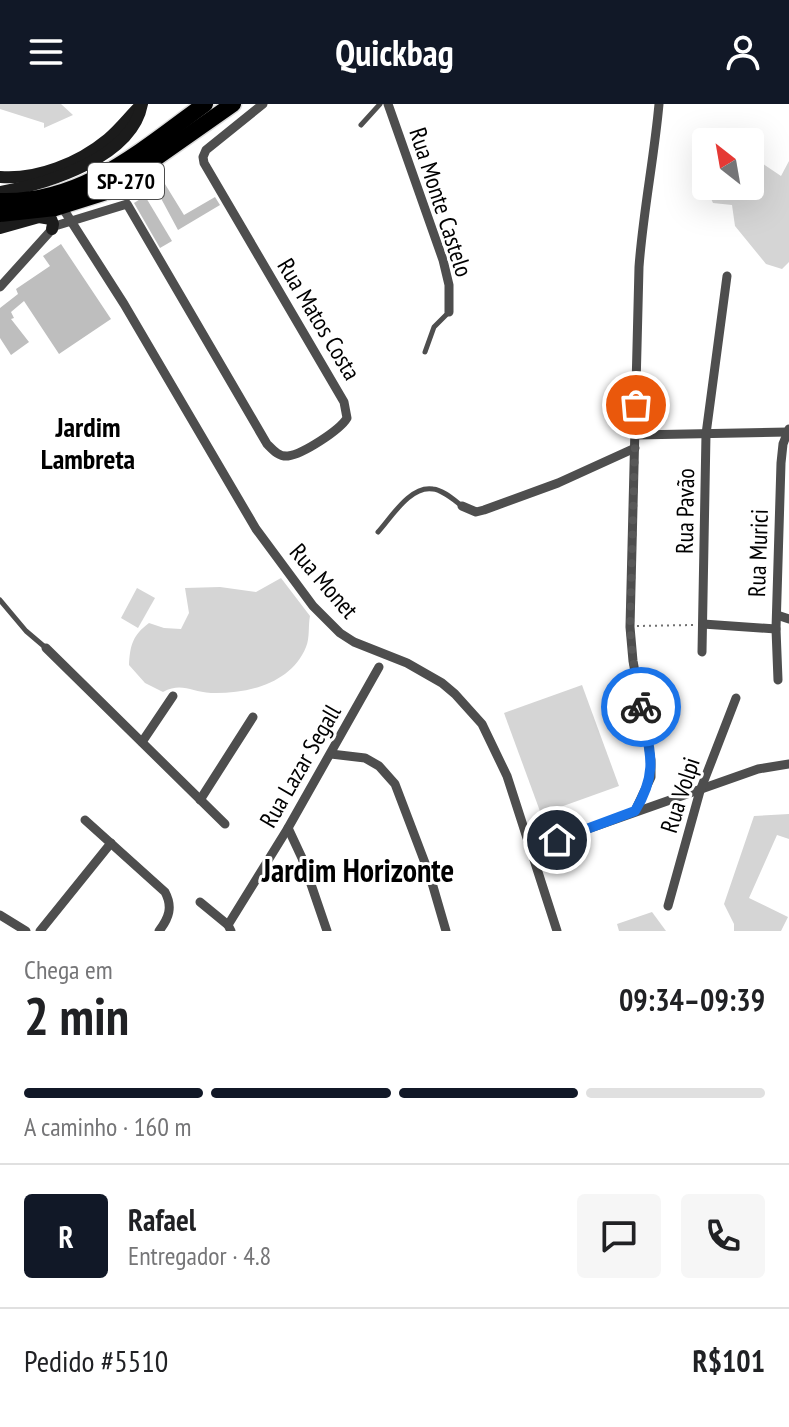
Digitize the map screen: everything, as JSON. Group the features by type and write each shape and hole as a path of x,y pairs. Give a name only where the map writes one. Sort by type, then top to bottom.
{"highway":[{"name":"SP-270","path":"0,201 28,200 82,186 108,173 205,104"},
{"name":"SP-270","path":"0,214 58,208 109,191 233,104"}],"main road":[{"path":"0,177 32,176 87,153 108,140 142,104"},
{"path":"0,192 55,179 104,152 133,127 142,104"},
{"path":"0,228 58,208"},
{"path":"39,217 51,219 52,229"}],"street":[{"name":"Rua Matos Costa","path":"72,222 123,203 130,207 267,444 278,454 292,455 336,431 347,418 344,402 204,163 206,150 224,142 263,104"},
{"name":"Rua Monte Castelo","path":"388,104 443,260 449,285 449,312"},
{"path":"635,811 651,777 630,627 637,314 642,219 654,159 659,104"},
{"name":"Rua Monet","path":"58,208 72,222 132,317 256,529 313,606 340,633 354,642 407,663 442,683 482,724 507,776 557,931"},
{"path":"0,287 52,229 72,222"},
{"name":"Rua Pavão","path":"702,652 706,434 727,276"},
{"path":"636,435 788,430"},
{"name":"Rua Murici","path":"778,680 776,629 781,463 788,430"},
{"path":"462,506 476,512 484,510 558,483 635,448"},
{"path":"777,615 789,619"},
{"path":"703,624 776,629"},
{"path":"46,648 225,824"},
{"name":"Rua Lazar Segall","path":"229,928 341,738 379,667"},
{"path":"142,742 173,696"},
{"name":"Rua Volpi","path":"668,906 700,791 736,698"},
{"path":"200,800 253,717"},
{"path":"341,738 353,755"},
{"path":"331,754 353,755 379,766 395,784 430,876 446,931"},
{"path":"531,849 758,769 789,764"},
{"path":"85,820 165,892 170,910 168,920 159,931"},
{"path":"288,828 302,858 327,931"},
{"path":"40,931 111,843"},
{"path":"279,843 297,849"},
{"path":"200,902 229,928"},
{"path":"0,915 26,931"}],"lane":[{"path":"142,104 149,104"},
{"path":"361,125 380,104"},
{"path":"425,352 434,327 449,312"},
{"path":"378,532 408,498 422,490 433,489 462,506"},
{"path":"0,600 26,631 46,648"}],"path":[{"path":"630,627 703,624"}],"shaded area":[{"path":"0,104 61,104 73,115 44,128 44,123 0,109"},
{"path":"789,161 789,262 782,269 766,264 735,226 732,205 713,203 712,200 764,200 764,164 781,176"},
{"path":"281,578 310,616 306,647 299,660 279,678 253,689 239,691 211,693 181,688 163,692 145,683 129,665 133,641 149,623 181,629 189,613 185,588 220,587 256,592"},
{"path":"137,588 155,598 138,628 121,618"},
{"path":"582,685 619,786 541,814 504,713"},
{"path":"789,814 789,839 777,835 749,898 788,917 781,931 734,931 734,924 724,904 754,816"},
{"path":"652,912 666,931 619,931 617,924"}],"building":[{"path":"157,171 184,215 215,197 220,205 178,230 149,176"},
{"path":"145,196 172,241 160,248 134,203"},
{"path":"61,244 111,319 59,354 24,301 11,312 14,318 11,319 29,342 11,355 0,338 0,308 18,294 16,289 50,266 43,256"}],"way so far":[{"path":"636,405 630,627 641,707"}],"district":[{"name":"Jardim Lambreta","path":"88,442"},
{"name":"Jardim Horizonte","path":"358,870"}],"route":[{"path":"557,840 635,811 651,777 651,760 641,707"}]}
